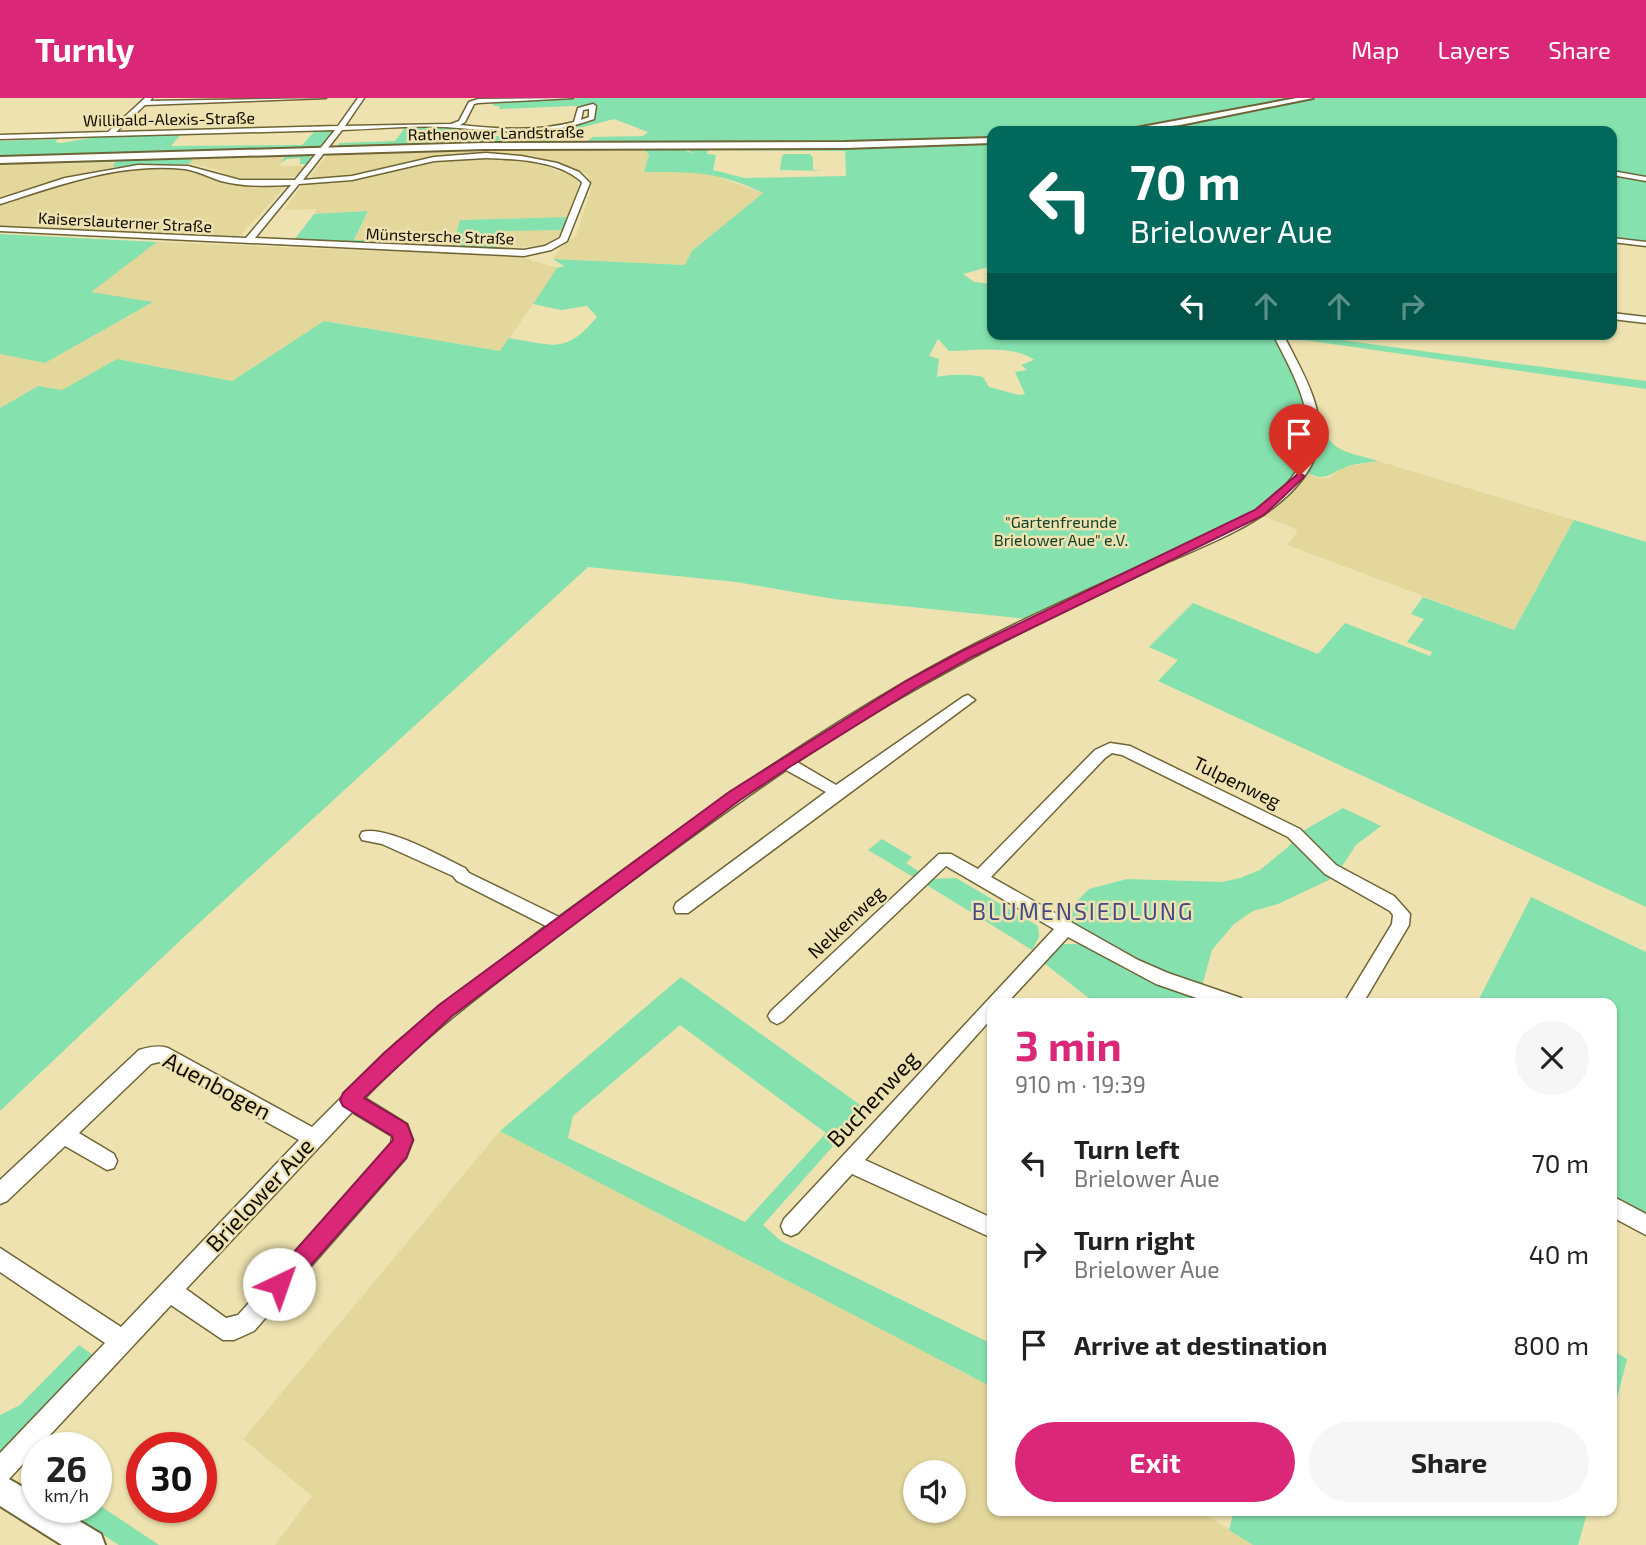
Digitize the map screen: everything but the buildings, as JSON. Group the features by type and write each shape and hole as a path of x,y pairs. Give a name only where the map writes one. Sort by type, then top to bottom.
{"main road":[{"path":"1184,126 1309,98"},
{"name":"Rathenower Landstraße","path":"0,160 484,146 858,145 987,140"},
{"path":"0,1489 90,1545"}],"street":[{"path":"110,134 147,100 323,98"},
{"path":"248,241 324,151 362,98"},
{"path":"451,126 463,122 471,103 478,101 570,98"},
{"name":"Willibald-Alexis-Straße","path":"0,137 451,126 477,131 558,128 577,124"},
{"name":"Münstersche Straße","path":"248,241 497,253 532,252 555,245 568,235 586,183 574,172 553,165 502,157 433,160 357,178 298,181"},
{"name":"Kaiserslauterner Straße","path":"0,202 91,174 146,167 192,168 239,182 298,181"},
{"path":"1617,174 1645,178"},
{"name":"Kaiserslauterner Straße","path":"0,229 248,241"},
{"path":"1617,241 1646,244"},
{"path":"1617,317 1646,320"},
{"name":"Brielower Aue","path":"0,1470 350,1100 419,1032 558,926 735,796 911,685 959,658 1215,535 1269,505 1299,476 1314,450 1316,439 1314,417 1309,402 1281,340"},
{"path":"682,908 836,792 968,700"},
{"name":"Tulpenweg","path":"980,878 1100,754 1110,748 1125,750 1294,833 1305,841 1322,864 1339,876 1394,903 1402,914 1400,925 1356,998"},
{"path":"786,763 836,792"},
{"path":"368,836 385,839 459,872 463,877 551,920 558,926"},
{"name":"Nelkenweg","path":"777,1016 945,858 980,878"},
{"path":"980,878 1065,928 1162,979 1220,998"},
{"name":"Buchenweg","path":"1000,998 1065,928"},
{"name":"Buchenweg","path":"791,1226 987,1012"},
{"name":"Auenbogen","path":"0,1194 146,1056 154,1053 161,1054 314,1138"},
{"path":"170,1290 223,1329 234,1329 246,1323 399,1151 403,1140 400,1130 350,1100"},
{"path":"63,1134 107,1161"},
{"path":"848,1163 987,1226"},
{"path":"1617,1209 1646,1225"},
{"path":"0,1259 122,1341"}],"shaded area":[{"path":"479,148 666,148 646,151 649,155 644,172 704,172 763,193 692,251 686,265 553,259 561,247 576,236 592,186 589,177 583,172 541,159 506,155 447,156 408,162 363,175 324,179 310,176 327,156 334,153"},
{"path":"287,155 279,166 304,166 295,177 238,178 207,167 188,164 194,158"},
{"path":"499,159 533,162 575,177 579,185 567,217 460,220 452,246 445,247 354,241 368,211 314,214 317,209 284,210 301,187 309,184 358,180 429,162"},
{"path":"116,163 113,167 0,198 0,164"},
{"path":"142,169 183,169 223,182 283,184 285,187 240,236 0,226 0,204 87,177"},
{"path":"562,230 559,236 544,245 496,249 502,231"},
{"path":"157,242 521,257 557,268 501,351 324,321 231,381 117,359 62,390 38,386 0,408 0,354 45,363 152,303 90,292"},
{"path":"1378,461 1574,520 1514,630 1287,545 1297,533 1296,529 1262,516 1295,491 1308,473 1316,478 1329,478 1344,467"},
{"path":"500,1131 987,1384 987,1516 1208,1516 1253,1545 275,1545 312,1496 243,1439"}],"green space":[{"path":"582,98 1299,98 1147,126 987,126 987,139 338,146 339,143 395,141 405,128 446,126 486,133 452,134 451,137 537,135 555,142 586,142 593,137 643,136 648,132 614,119 576,129 569,127 595,119 598,105 499,109 500,106 493,106 494,102"},
{"path":"1311,98 1646,98 1646,176 1643,177 1646,182 1646,241 1617,238 1617,126 1181,125"},
{"path":"316,130 332,131 320,147 301,150 0,158 0,141 58,139 55,142 61,143 108,135 182,133 171,146 302,145"},
{"name":"\"Gartenfreunde Brielower Aue\" e.V.","path":"987,142 987,267 963,274 974,282 987,283 987,340 1277,340 1306,401 1311,445 1294,478 1261,507 1212,533 1028,619 834,599 736,582 588,567 186,935 0,1111 0,408 38,386 62,390 117,359 232,381 324,321 500,351 509,338 548,344 567,342 586,329 597,317 587,306 561,310 533,304 557,268 564,266 553,259 685,265 692,251 763,193 732,180 705,174 644,172 649,155 645,150 666,148 443,148 687,147 686,151 694,154 689,151 690,148","holes":["708,150 845,151 846,176 745,178 713,170 716,155 707,154","938,339 949,351 1005,350 1034,360 1021,365 1027,370 1015,372 1025,394 1019,395 989,387 983,377 979,376 937,377 939,359 929,356"]},
{"path":"308,154 311,158 306,164 300,164 300,158 287,159 281,163 286,155 195,158 188,164 113,167 115,162 0,164 0,161"},
{"path":"810,154 813,158 813,170 824,171 780,170 782,156"},
{"path":"368,211 354,240 370,240 368,243 294,240 314,214"},
{"path":"567,217 562,230 502,231 496,249 452,247 460,220"},
{"path":"0,234 157,242 91,292 153,302 45,363 0,354"},
{"path":"1304,340 1341,340 1646,381 1646,389"},
{"path":"1319,418 1328,438 1340,449 1378,461 1352,465 1322,477 1308,473 1317,446"},
{"path":"1574,520 1646,542 1646,907 1158,681 1178,660 1149,647 1193,603 1318,654 1345,623 1430,656 1432,652 1407,642 1424,619 1411,614 1423,597 1514,630"},
{"path":"1343,808 1381,826 1356,845 1335,877 1278,904 1253,911 1234,924 1212,950 1202,986 1161,973 1059,919 1089,889 1127,879 1222,882 1240,878 1260,870 1288,847 1301,832"},
{"path":"882,839 912,857 906,863 921,873 915,878 868,850"},
{"path":"956,878 1038,926 1039,937 1032,950 925,884 931,879"},
{"path":"1531,897 1646,952 1646,1218 1617,1202 1617,998 1480,998"},
{"path":"1062,944 1085,944 1128,971 1201,998 1089,998 1044,963"},
{"path":"681,977 866,1109 763,1225 781,1241 987,1342 987,1384 500,1131","holes":["680,1025 826,1133 745,1222 568,1138 573,1116"]},
{"path":"79,1345 97,1358 25,1432 21,1432 21,1436 0,1458 0,1415 20,1405"},
{"path":"1617,1353 1627,1359 1617,1398"},
{"path":"112,1514 159,1545 119,1545 85,1523 112,1523"},
{"path":"1232,1516 1586,1516 1578,1545 1253,1545 1229,1530"}],"district":[{"name":"BLUMENSIEDLUNG","path":"1083,912"}],"route":[{"path":"279,1284 399,1151 403,1140 400,1130 350,1100 419,1032 735,796 786,763 911,685 967,654 1259,512 1299,476"}]}
